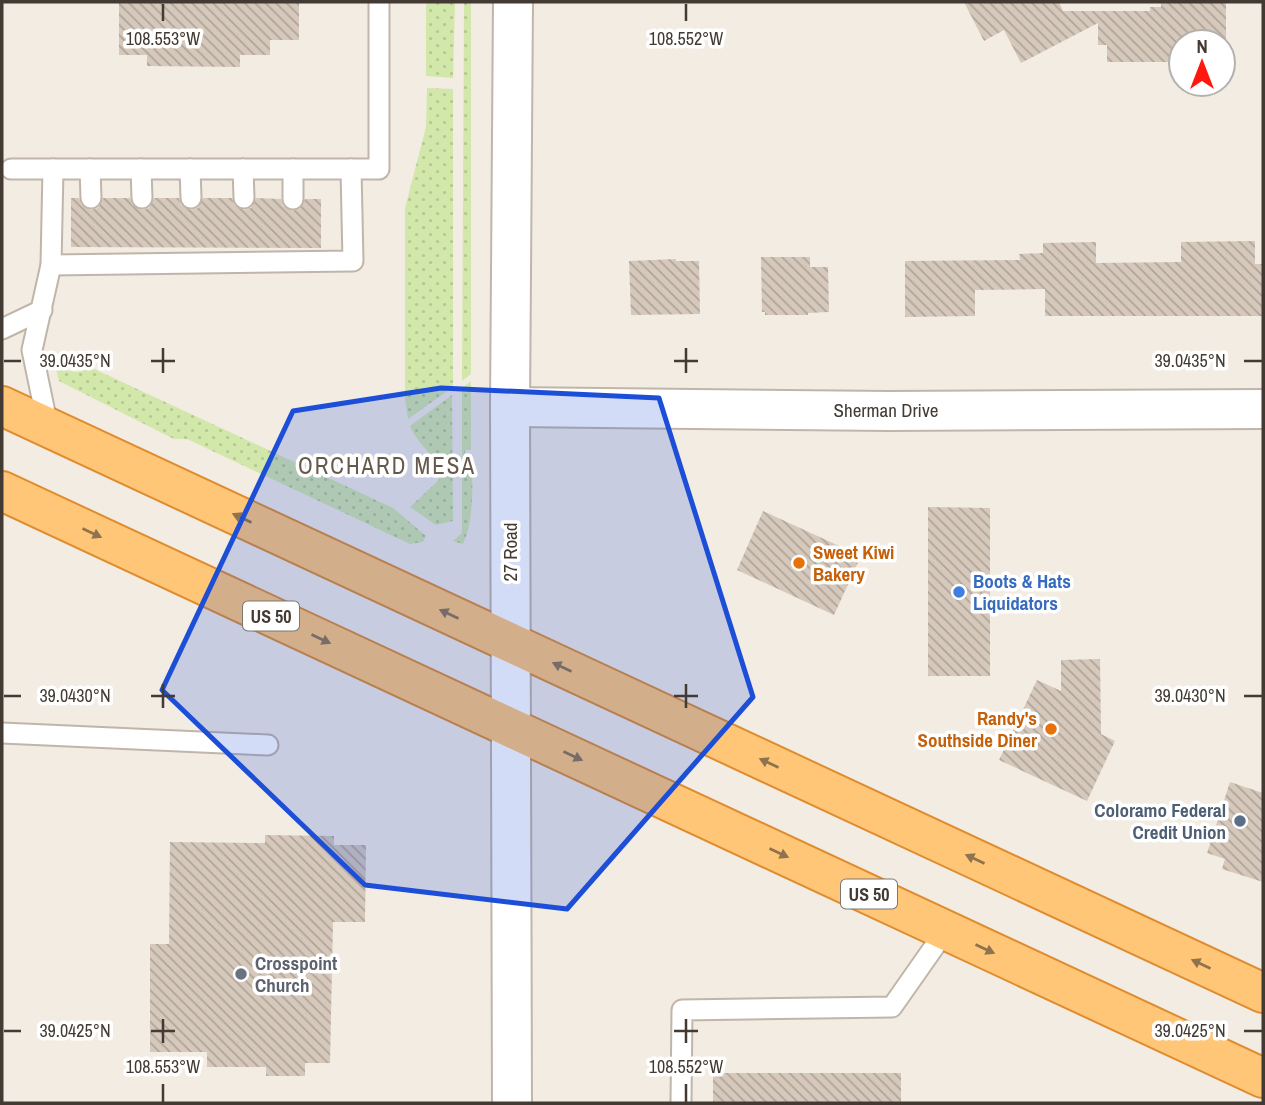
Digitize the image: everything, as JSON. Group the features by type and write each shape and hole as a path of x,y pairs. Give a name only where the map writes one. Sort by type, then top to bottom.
{"highway":[{"path":"2,406 1263,993"},
{"name":"US 50","path":"2,491 1226,1061 1263,1081"}],"street":[{"name":"27 Road","path":"512,1103 510,407 513,2"},
{"name":"Sherman Drive","path":"510,407 876,411 1263,409"}],"lane":[{"path":"11,169 379,169 379,2"},
{"path":"48,428 32,350 51,265 53,169"},
{"path":"90,169 91,198"},
{"path":"141,169 142,198"},
{"path":"190,169 191,198"},
{"path":"243,169 244,198"},
{"path":"293,169 293,199"},
{"path":"51,265 90,255 294,255 353,261 351,169"},
{"path":"2,329 42,310"},
{"path":"2,733 268,745"},
{"path":"681,1103 682,1010 892,1007 946,930"}],"highlighted area":[{"path":"441,388 659,398 753,697 567,909 365,885 162,690 293,411"}],"green space":[{"path":"426,2 455,2 453,78 426,76"},
{"path":"464,2 471,2 471,374 462,381"},
{"path":"427,88 453,89 453,387 408,419 405,399 405,208 426,127"},
{"path":"92,368 393,508 426,536 423,542 410,544 187,439 174,439 59,381 56,369 77,372"},
{"path":"471,381 471,450 465,450 465,455 472,455 472,501 463,544 453,541 462,533 462,388"},
{"path":"452,395 453,521 436,525 410,507 438,481 440,474 410,426"}],"building":[{"path":"119,2 299,2 299,40 270,40 270,55 240,55 240,67 147,66 147,55 119,55"},
{"path":"964,2 1059,2 1063,11 1150,11 1150,7 1161,7 1161,2 1226,2 1226,28 1167,28 1167,62 1107,62 1107,45 1098,45 1098,23 1021,63 1004,30 984,41"},
{"path":"71,198 79,198 81,205 91,210 98,208 103,198 130,198 132,205 142,210 149,208 154,198 179,198 181,205 191,210 198,208 203,198 232,198 234,205 244,210 251,208 256,198 281,199 283,206 292,211 300,209 305,199 321,199 321,248 71,247"},
{"path":"1255,241 1255,264 1263,264 1263,316 1045,316 1045,289 975,290 975,316 905,317 905,261 1020,260 1019,254 1043,253 1043,243 1096,242 1096,263 1181,262 1181,242"},
{"path":"761,257 810,257 810,267 828,267 829,312 765,315 765,312 762,312"},
{"path":"629,261 699,261 700,314 631,315"},
{"name":"Boots & Hats Liquidators","path":"928,507 990,508 990,676 928,676"},
{"name":"Sweet Kiwi Bakery","path":"763,511 861,556 834,615 737,570"},
{"name":"Randy's Southside Diner","path":"1100,659 1101,734 1115,741 1087,801 999,760 1037,680 1061,691 1061,660"},
{"name":"Coloramo Federal Credit Union","path":"1230,782 1263,793 1263,882 1222,869 1225,859 1207,853"},
{"name":"Crosspoint Church","path":"265,835 334,836 334,845 366,845 365,922 333,922 330,1063 305,1063 305,1076 266,1076 266,1067 207,1067 207,1052 150,1052 150,944 169,944 170,842 265,843"},
{"path":"713,1073 901,1073 901,1103 713,1103"}],"place":[{"name":"Sweet Kiwi Bakery","path":"799,563"},
{"name":"Boots & Hats Liquidators","path":"959,592"},
{"name":"Randy's Southside Diner","path":"1051,729"},
{"name":"Coloramo Federal Credit Union","path":"1240,821"},
{"name":"Crosspoint Church","path":"241,974"}],"district":[{"name":"ORCHARD MESA","path":"387,465"}]}
